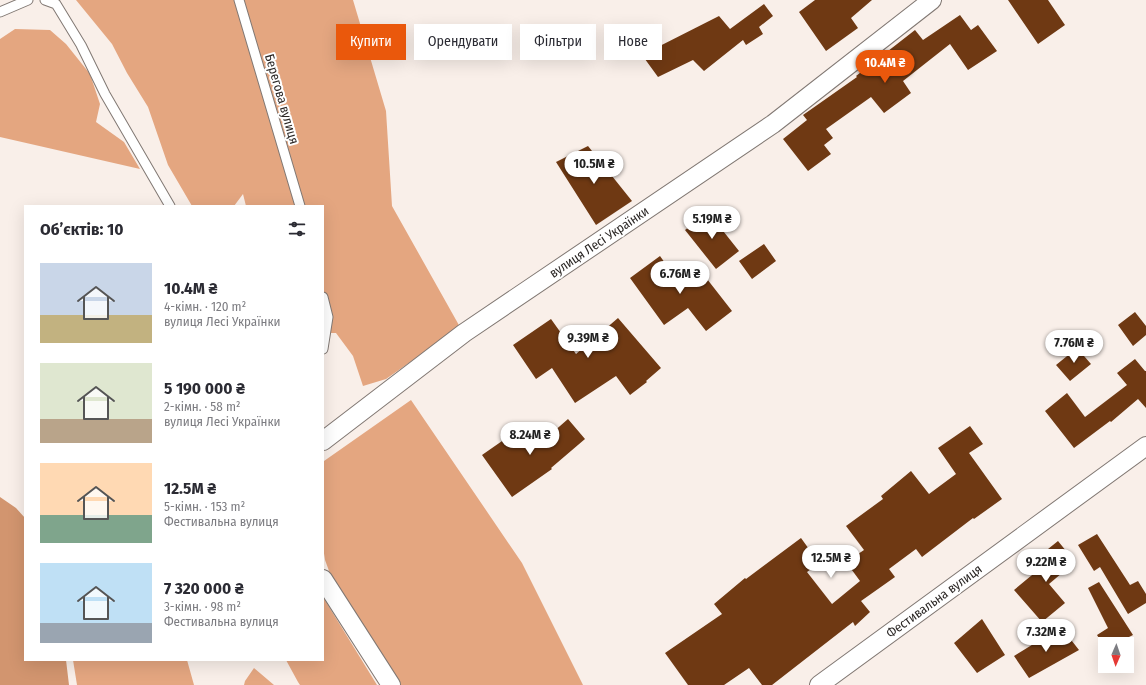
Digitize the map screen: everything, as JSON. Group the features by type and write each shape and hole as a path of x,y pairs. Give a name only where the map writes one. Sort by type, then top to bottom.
{"street":[{"name":"вулиця Лесі Українки","path":"324,440 464,333 773,124 932,0"},
{"name":"Фестивальна вулиця","path":"819,685 1146,446"},
{"path":"324,581 391,685"}],"lane":[{"path":"0,12 28,0"},
{"path":"45,0 56,4 81,45 106,94 169,205"},
{"name":"Берегова вулиця","path":"239,0 300,205"},
{"path":"324,301 328,317 324,343"}],"shaded area":[{"path":"76,0 353,0 360,24 336,24 336,60 371,60 386,111 392,206 460,327 386,379 363,386 353,356 336,333 324,333 324,205 246,205 243,194 235,205 191,205 168,165 148,107 127,73 112,44"},
{"path":"15,29 50,30 66,44 90,74 100,104 96,122 124,142 140,169 0,137 0,39"},
{"path":"411,400 522,563 583,685 399,685 332,579 325,560 324,461"},
{"path":"0,497 16,508 24,517 24,661 66,661 69,685 0,685"},
{"path":"324,599 377,685 300,685 287,661 324,661"},
{"path":"73,661 187,661 194,685 77,685"},
{"path":"254,668 274,685 244,685"}],"building":[{"path":"815,0 872,0 851,18 858,28 826,51 799,12"},
{"path":"1008,0 1048,0 1065,25 1038,44"},
{"path":"764,4 773,16 759,27 763,34 746,45 743,40 704,71 693,60 658,77 646,60 662,60 662,45 719,16 730,29"},
{"path":"960,15 971,30 978,25 997,51 968,70 950,44 903,81 911,93 884,113 871,97 826,129 833,138 824,145 831,154 808,171 783,139 807,120 803,115 857,77 856,76 915,30 923,40"},
{"path":"588,146 632,201 596,225 556,162"},
{"path":"708,212 739,251 716,269 685,230"},
{"path":"764,244 776,261 752,279 739,261"},
{"path":"660,256 680,284 700,270 732,311 706,331 688,308 664,325 630,278"},
{"path":"1135,312 1146,326 1146,335 1133,346 1118,325"},
{"path":"618,318 661,368 646,381 647,382 630,395 616,376 575,403 552,368 536,379 513,345 551,319 576,354"},
{"path":"1077,348 1091,364 1070,381 1056,365"},
{"path":"1135,359 1146,371 1146,408 1138,399 1111,422 1110,421 1074,448 1045,411 1067,393 1085,417 1127,385 1117,373"},
{"path":"568,419 585,439 551,468 552,469 512,497 482,455 522,427 536,447"},
{"path":"970,426 983,444 969,453 1002,499 974,519 973,518 922,557 916,549 889,569 895,577 861,601 870,612 855,626 853,622 772,685 762,685 749,668 724,685 688,685 665,653 722,614 714,604 745,578 746,579 801,538 819,563 807,572 832,604 860,581 846,562 864,550 846,526 883,499 881,496 911,471 929,494 956,474 938,448"},
{"path":"1097,534 1130,585 1138,581 1146,594 1146,603 1128,614 1100,567 1094,571 1078,545"},
{"path":"1058,541 1075,562 1049,584 1065,603 1042,622 1014,590 1049,561 1043,553"},
{"path":"1099,582 1133,635 1129,637 1098,637 1097,635 1108,628 1088,588"},
{"path":"982,619 1005,655 977,673 954,643"},
{"path":"1061,627 1079,650 1029,678 1014,656"}]}
